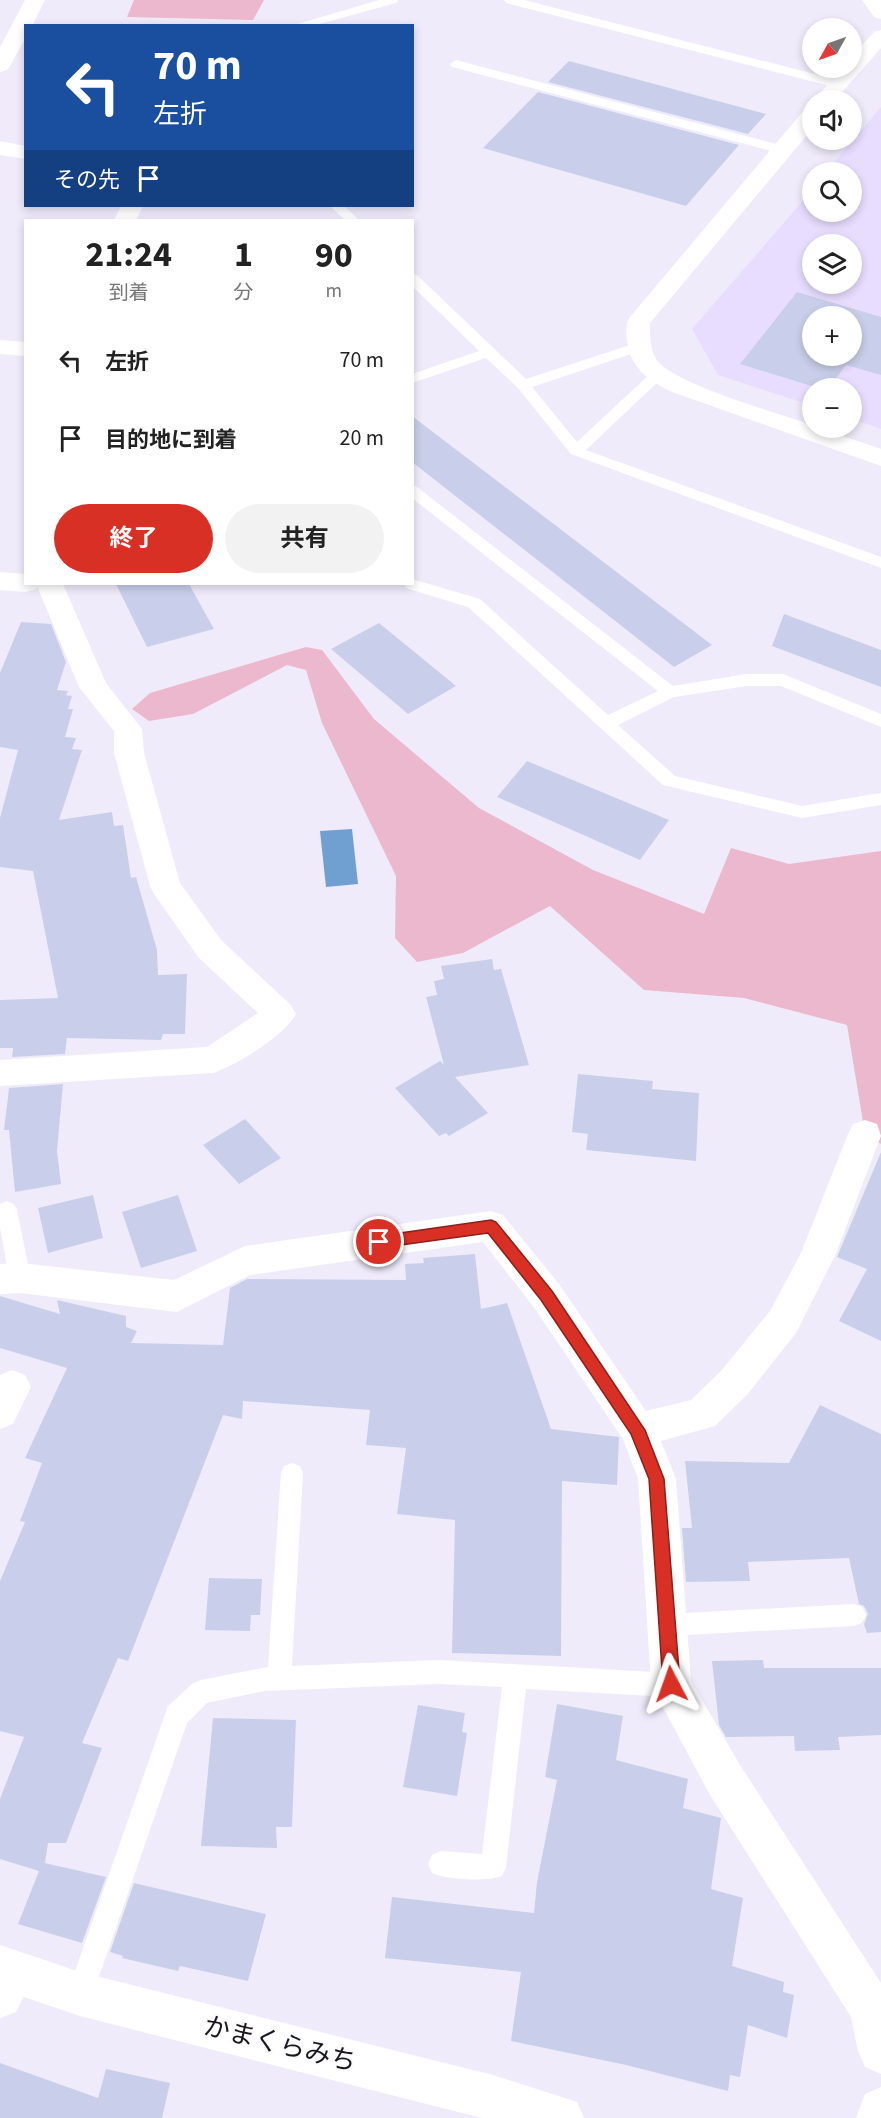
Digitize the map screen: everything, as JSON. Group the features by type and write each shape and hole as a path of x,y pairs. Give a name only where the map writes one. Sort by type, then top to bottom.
{"street":[{"path":"2,56 35,0"},
{"path":"872,0 881,13"},
{"path":"833,90 881,36"},
{"path":"802,127 638,322 638,347 657,375 681,387 881,458"},
{"path":"0,148 24,153"},
{"path":"0,347 24,349"},
{"path":"0,581 24,583"},
{"path":"0,1073 213,1060 259,1031 280,1014 210,949 165,886 129,753 128,729 93,687 40,585"},
{"path":"638,1430 702,1414 734,1383 783,1322 817,1256 865,1134"},
{"path":"10,1278 177,1296 245,1261 491,1227 546,1295 638,1430 657,1479 671,1684 725,1780 871,2008 881,2051"},
{"name":"かまくらみち","path":"5,1979 80,1994 494,2098 561,2118"},
{"path":"879,2118 881,2110"}],"lane":[{"path":"304,24 392,0"},
{"path":"510,0 838,84"},
{"path":"456,64 783,150"},
{"path":"338,207 351,219"},
{"path":"414,280 523,385 576,451 881,563"},
{"path":"523,385 638,347"},
{"path":"414,378 489,352"},
{"path":"576,451 657,375"},
{"path":"414,492 670,692"},
{"path":"414,585 474,603 669,782 802,812 881,799"},
{"path":"607,723 670,692 747,680 783,680 881,721"},
{"path":"8,1210 10,1278"},
{"path":"279,1678 292,1473"},
{"path":"667,1625 854,1615"},
{"path":"80,1994 177,1715 201,1692 265,1678 440,1672 671,1684"},
{"path":"441,1864 493,1867 515,1676"}],"shaded area":[{"path":"134,0 264,0 253,20 127,17"},
{"path":"881,107 881,429 862,422 862,378 802,378 802,402 718,375 692,329 802,202 802,222 862,222 862,162 834,162 845,150 862,150 862,129"},
{"path":"306,647 322,650 374,719 479,808 593,870 704,914 731,848 789,864 881,851 881,1144 865,1134 847,1025 744,998 644,990 550,906 463,953 417,962 395,938 396,876 322,723 306,670 287,665 193,714 149,721 132,709 150,693"}],"water":[{"path":"352,829 358,884 326,887 320,831"}],"building":[{"path":"569,61 766,114 748,134 548,82"},
{"path":"538,92 739,145 686,206 483,148"},
{"path":"797,292 844,306 802,306 802,366 845,366 836,378 802,378 802,383 740,364"},
{"path":"862,311 881,317 881,375 850,366 862,366"},
{"path":"414,418 712,645 674,667 414,464"},
{"path":"116,585 190,585 214,629 147,647"},
{"path":"784,614 881,650 881,687 772,646"},
{"path":"21,622 51,624 66,662 57,690 68,691 66,695 72,696 68,709 73,709 65,737 76,738 72,749 82,750 59,820 112,812 114,826 123,825 131,878 136,877 157,950 158,975 187,974 185,1034 163,1034 161,1040 67,1038 65,1054 12,1057 13,1048 0,1048 0,1000 58,998 33,871 0,867 0,818 18,750 0,747 0,673"},
{"path":"379,623 456,686 408,714 331,649"},
{"path":"527,761 669,820 640,860 497,797"},
{"path":"492,959 494,970 501,969 529,1065 455,1077 488,1113 449,1136 446,1133 439,1136 395,1088 440,1061 444,1065 426,997 437,995 434,981 444,979 441,966"},
{"path":"578,1074 653,1081 652,1089 699,1093 696,1161 586,1150 588,1134 572,1132"},
{"path":"63,1084 57,1151 61,1184 15,1192 9,1130 4,1130 9,1088"},
{"path":"245,1119 281,1158 239,1184 203,1145"},
{"path":"881,1152 881,1341 839,1321 867,1269 837,1257"},
{"path":"93,1195 103,1238 48,1253 38,1208"},
{"path":"178,1195 197,1251 141,1268 122,1212"},
{"path":"475,1254 481,1309 507,1303 551,1429 619,1437 617,1485 562,1481 561,1656 452,1653 455,1520 397,1514 406,1448 366,1445 370,1410 243,1401 242,1419 223,1415 128,1661 118,1658 82,1743 102,1748 66,1843 48,1843 45,1863 106,1877 82,1943 18,1924 39,1871 0,1859 0,1799 24,1737 0,1731 0,1581 25,1522 20,1521 42,1463 25,1458 67,1368 0,1348 0,1296 60,1314 57,1300 126,1316 126,1327 137,1331 131,1343 223,1345 230,1288 247,1279 406,1280 405,1264 424,1263 423,1258"},
{"path":"820,1405 881,1434 881,1632 867,1633 864,1624 868,1614 864,1606 859,1604 849,1558 748,1562 750,1581 686,1582 682,1528 692,1528 685,1461 789,1463"},
{"path":"209,1578 262,1579 260,1615 251,1615 250,1631 205,1630"},
{"path":"763,1660 764,1668 881,1668 881,1735 838,1737 840,1750 795,1751 794,1736 726,1737 719,1725 712,1661"},
{"path":"557,1704 623,1716 616,1760 688,1779 683,1808 721,1818 711,1889 743,1898 732,1966 784,1982 783,1992 794,1995 787,2038 748,2025 740,2077 730,2075 728,2091 626,2065 511,2041 521,1972 385,1958 392,1897 534,1913 537,1882 557,1780 545,1777"},
{"path":"418,1705 465,1713 462,1732 467,1733 457,1796 403,1787"},
{"path":"213,1718 296,1720 292,1827 276,1827 277,1848 201,1846"},
{"path":"134,1883 266,1914 248,1981 180,1966 178,1971 122,1958 123,1956 110,1952"},
{"path":"0,2063 98,2098 106,2069 170,2083 162,2118 0,2118"}],"route":[{"path":"379,1242 491,1227 546,1295 638,1430 657,1479 671,1684"}]}
